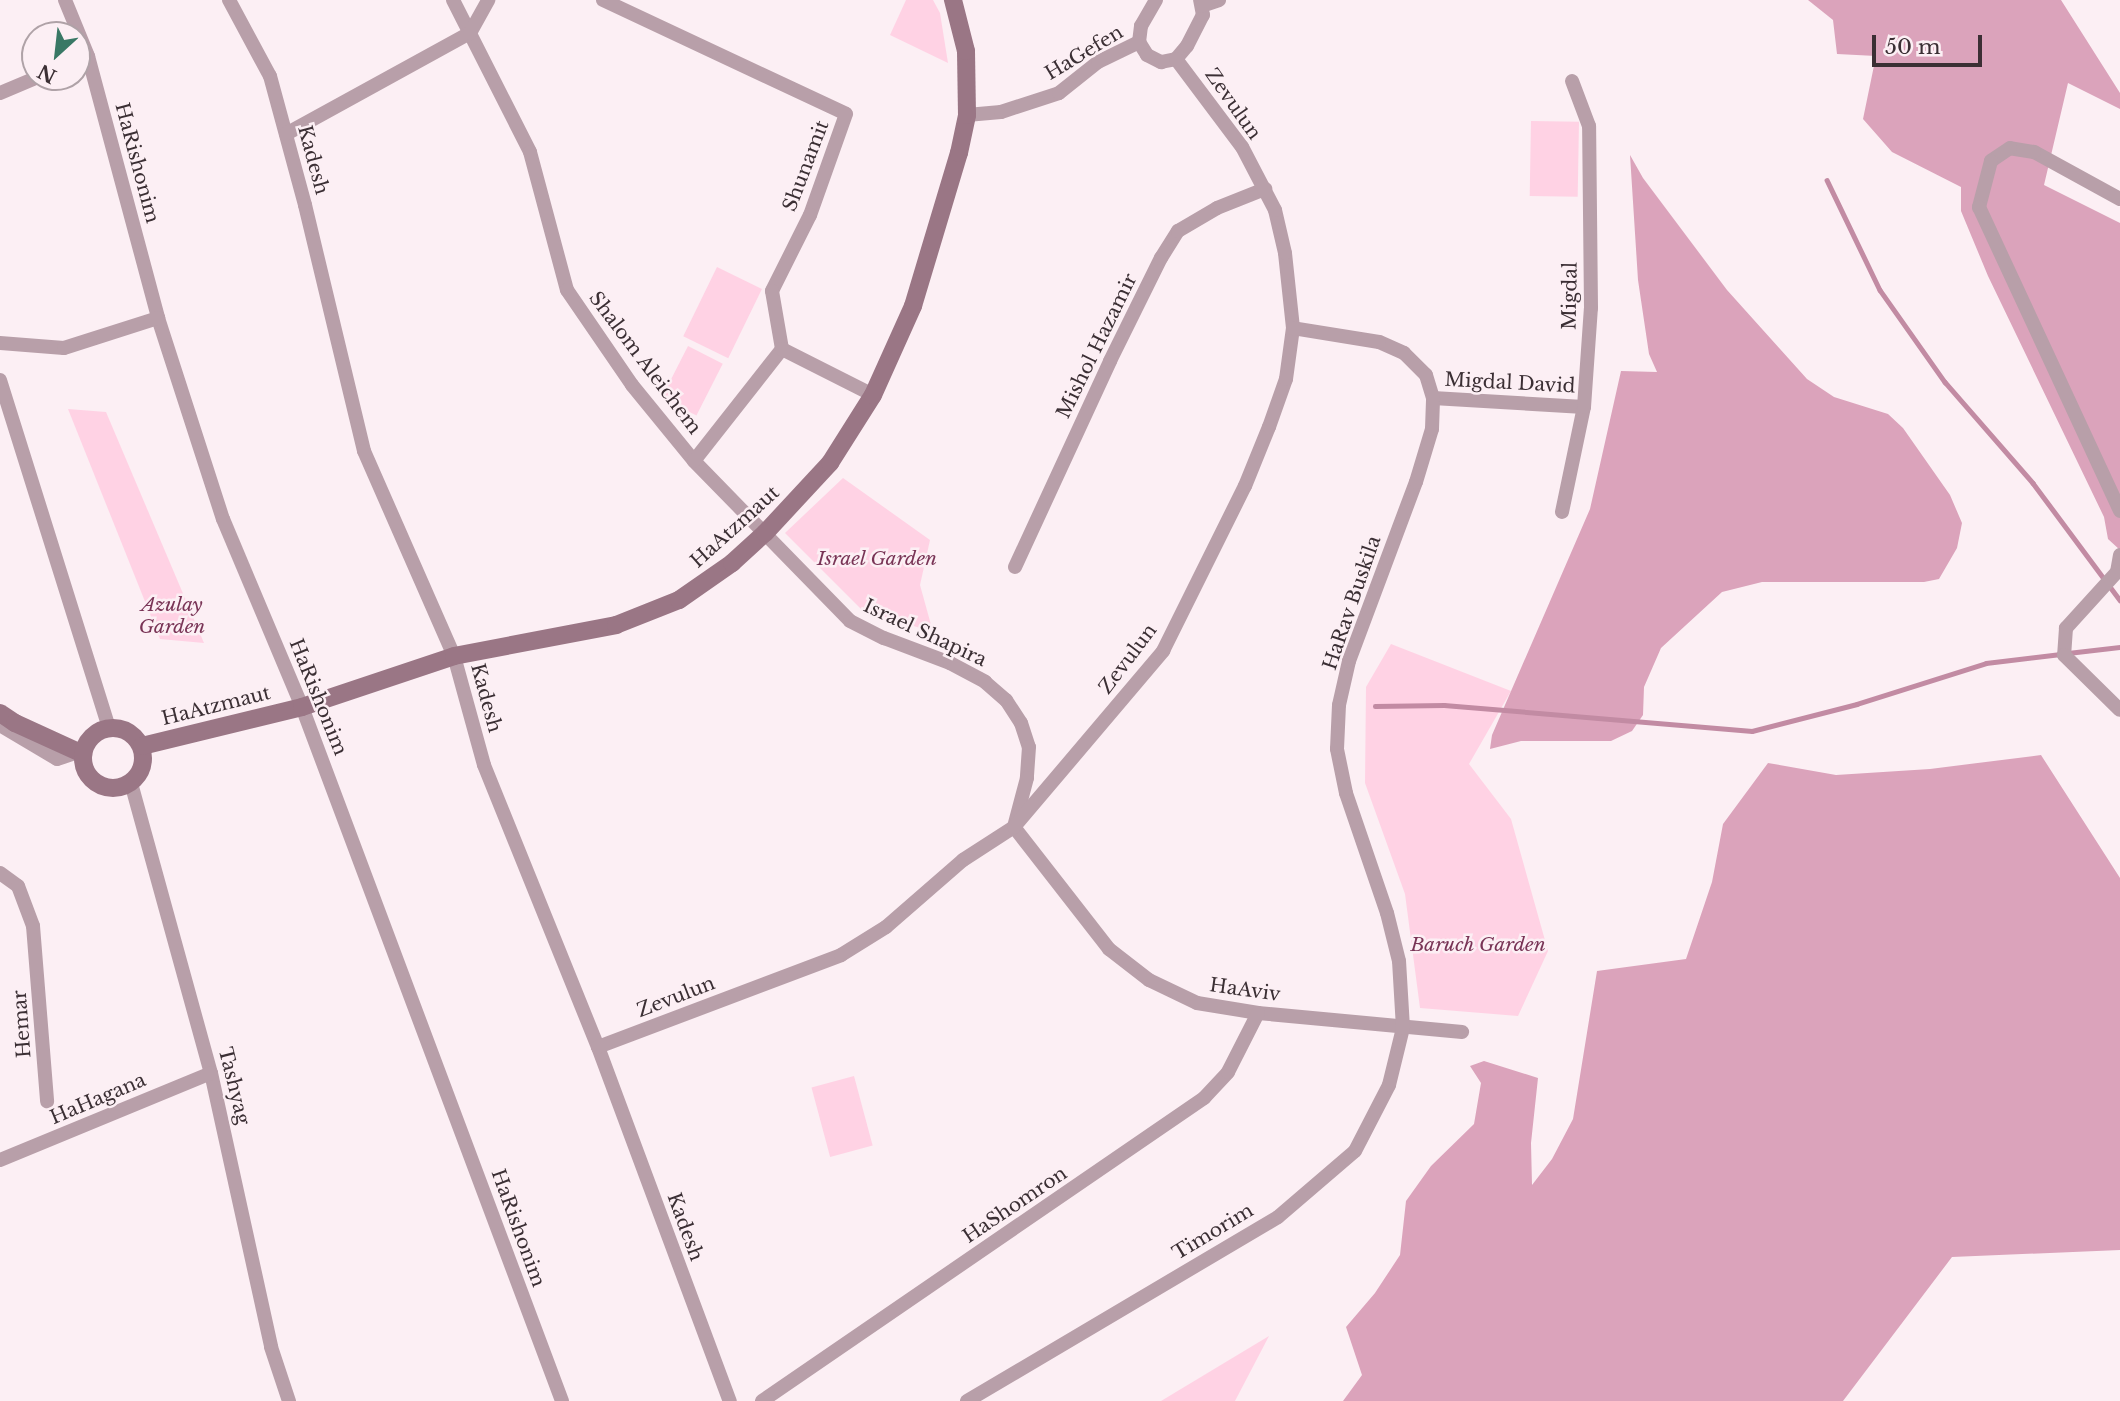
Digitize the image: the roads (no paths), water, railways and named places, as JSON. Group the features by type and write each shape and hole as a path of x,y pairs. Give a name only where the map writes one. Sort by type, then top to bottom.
{"street":[{"name":"HaRishonim","path":"65,0 72,21"},
{"name":"Kadesh","path":"229,0 270,76 364,451 454,656 484,765 598,1047 730,1401"},
{"name":"Shalom Aleichem","path":"453,0 530,152 567,290 632,385 694,461 765,533"},
{"path":"286,134 470,33 488,0"},
{"name":"Shunamit","path":"603,0 846,114 810,215 772,291 782,349"},
{"name":"HaAtzmaut","path":"142,746 302,707 454,656 616,625 679,600 732,563 765,533 831,463 873,395 913,306 967,115 966,51 953,0"},
{"path":"1156,0 1141,26 1139,42 1147,55 1161,62 1176,59 1187,47 1203,15 1201,3 1219,0"},
{"name":"HaGefen","path":"967,115 1001,111 1059,93 1098,62 1139,42"},
{"name":"Zevulun","path":"598,1047 841,955 886,927 963,860 1014,827 1163,651 1245,486 1264,439 1286,379 1293,328 1285,253 1275,210 1242,147 1176,59"},
{"name":"Migdal","path":"1562,512 1584,407 1591,308 1588,126 1572,80"},
{"path":"0,93 21,84"},
{"name":"HaRishonim","path":"91,86 158,318 223,519 302,707 562,1401"},
{"path":"2120,199 2034,152 2010,148 1990,161 1979,207 2120,511"},
{"name":"Mishol Hazamir","path":"1014,567 1110,361 1161,258 1178,231 1217,208 1265,189"},
{"path":"0,342 64,348 158,318"},
{"name":"HaRav Buskila","path":"1293,328 1379,342 1404,354 1426,375 1433,398 1432,429 1416,482 1349,661 1339,705 1337,750 1346,793 1390,927 1398,961 1403,1028"},
{"path":"694,461 782,349 873,395"},
{"path":"0,380 109,728"},
{"name":"Migdal David","path":"1433,398 1584,407"},
{"name":"Israel Shapira","path":"765,533 850,621 884,638 950,663 985,682 1006,699 1021,723 1029,747 1027,778 1014,827"},
{"path":"2120,555 2117,572 2066,628 2064,655 2120,710"},
{"path":"0,713 15,723 81,753"},
{"path":"0,725 57,759 81,753 92,736 109,728 128,732 142,746 143,766 131,783 112,788 94,781 83,764 81,753"},
{"name":"Tashyag","path":"131,783 211,1073 271,1347 289,1401"},
{"name":"HaAviv","path":"1014,827 1109,948 1149,980 1197,1003 1258,1013 1462,1032"},
{"name":"Hemar","path":"0,873 18,886 33,926 47,1101"},
{"name":"HaShomron","path":"762,1401 1204,1098 1228,1072 1258,1013"},
{"name":"Timorim","path":"967,1401 1278,1217 1355,1151 1389,1085 1403,1028"},
{"name":"HaHagana","path":"0,1160 211,1073"}],"waterway":[{"path":"1827,180 1880,290 1945,382 2033,483 2120,600"},
{"path":"2068,653 2120,647"},
{"path":"1375,706 1444,705 1752,731 1857,704 1986,663 2060,654"}],"park label":[{"name":"Israel Garden","path":"877,559"},
{"name":"Azulay Garden","path":"172,616"},
{"name":"Baruch Garden","path":"1478,945"}]}
